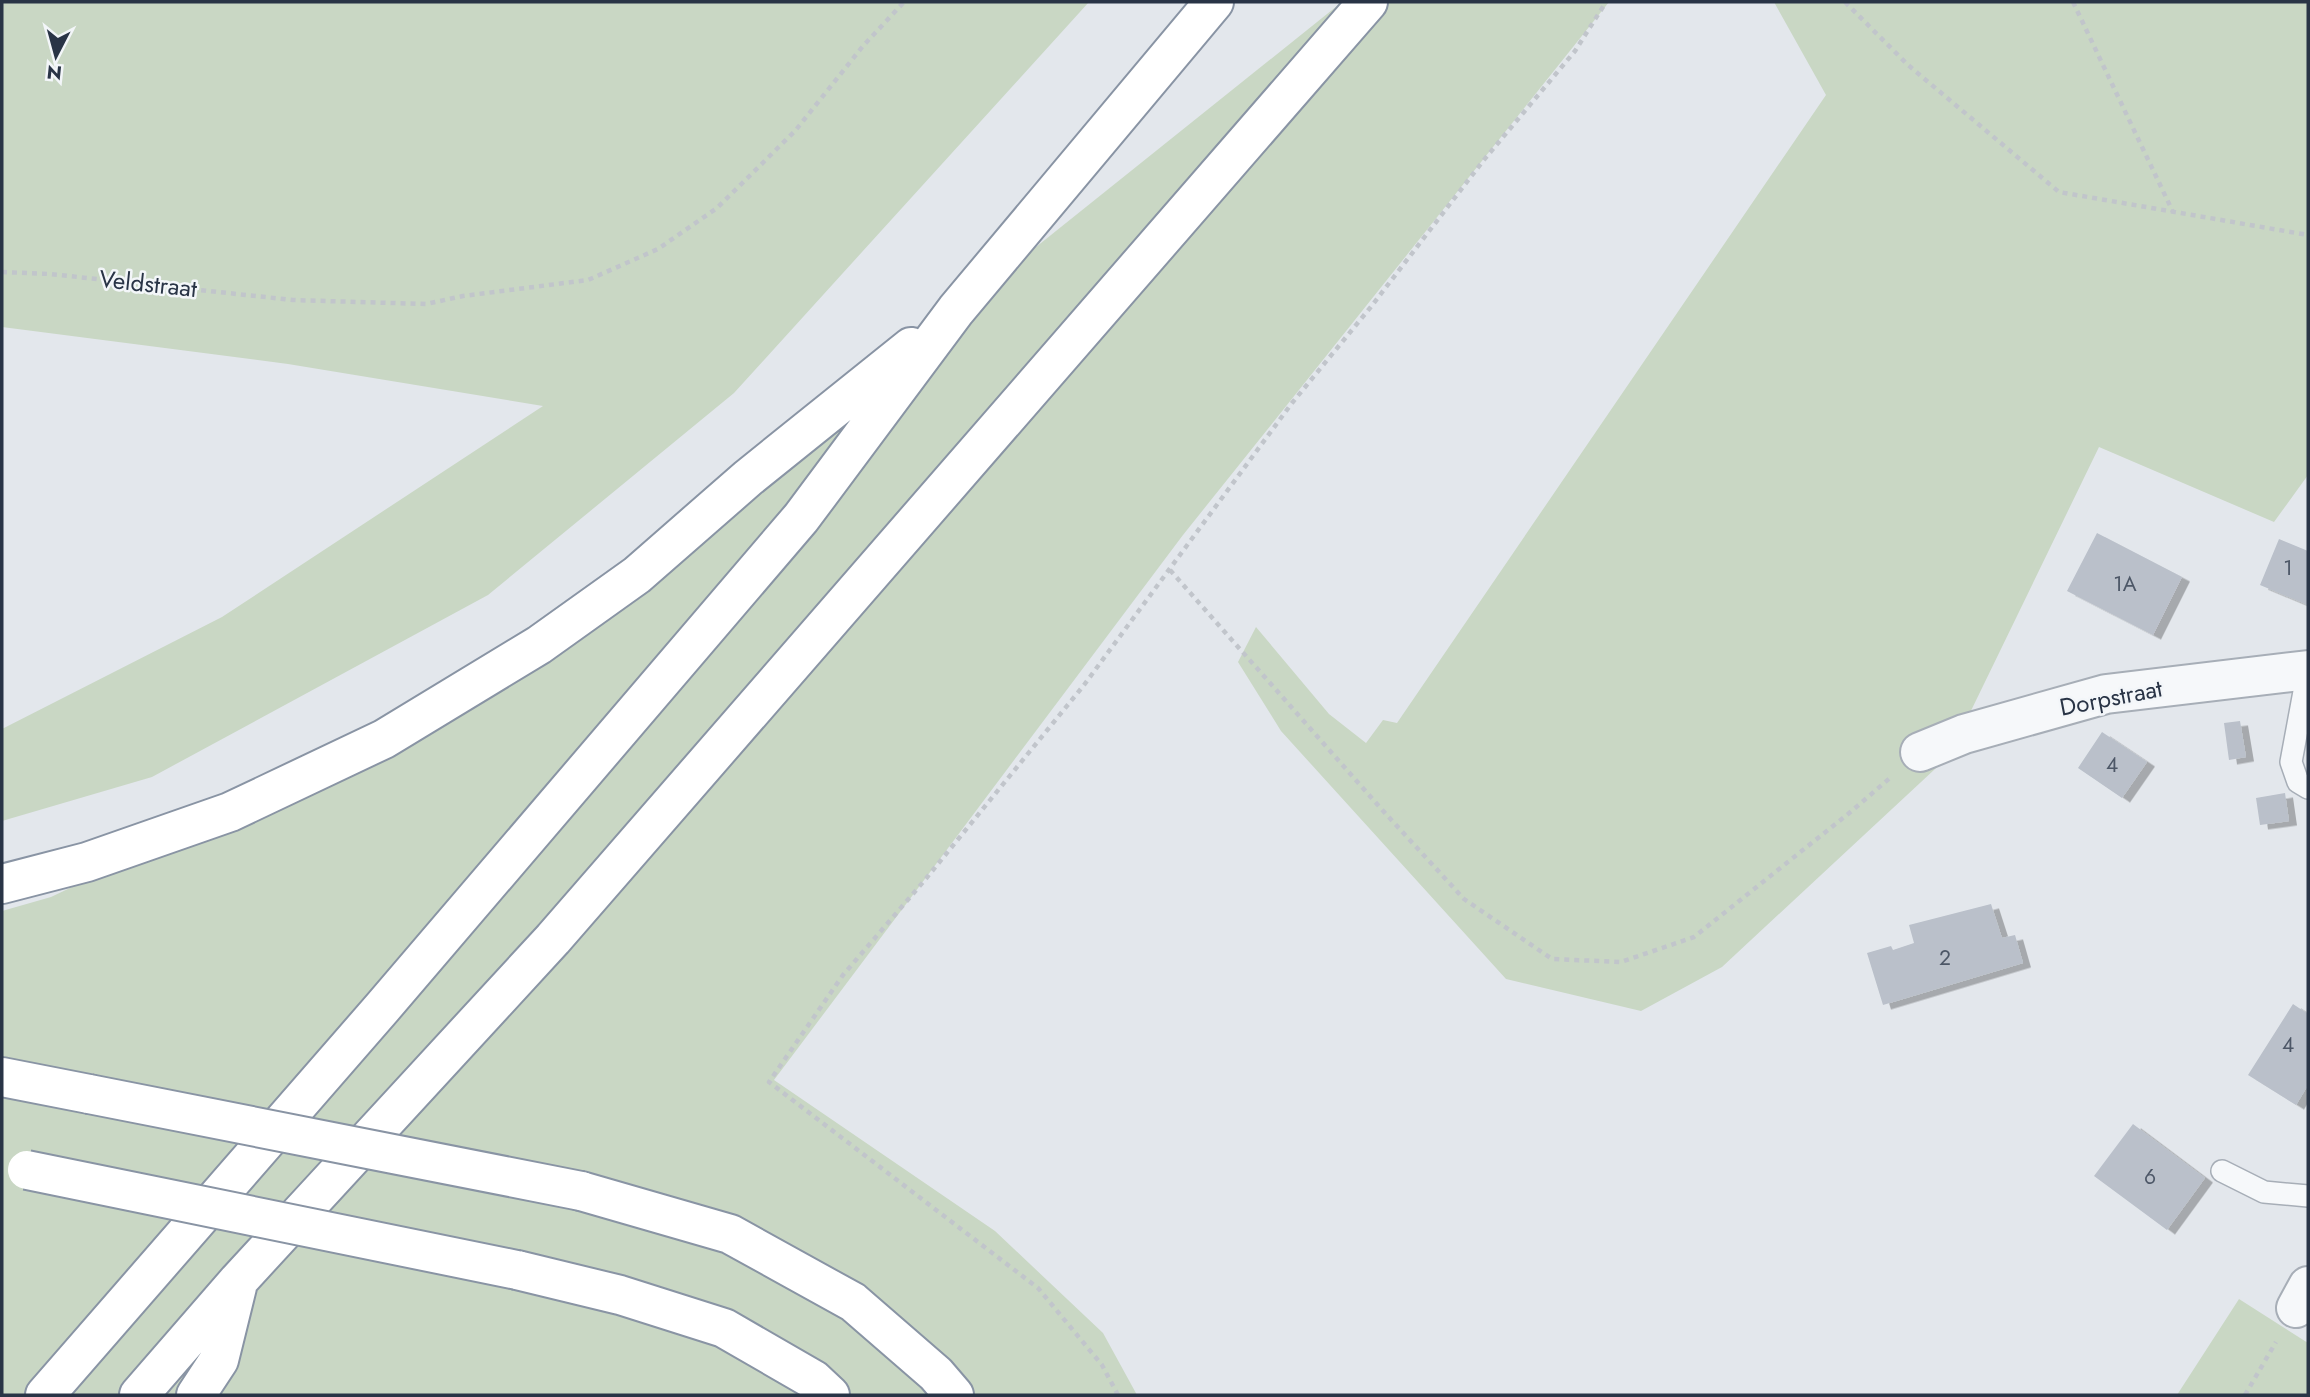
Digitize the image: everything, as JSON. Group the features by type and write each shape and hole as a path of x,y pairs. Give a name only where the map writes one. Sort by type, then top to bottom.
{"highway":[{"path":"46,1395 801,518 956,310 1214,2"},
{"path":"139,1395 238,1281 553,939 1368,2"},
{"path":"2,884 87,862 230,812 384,739 539,645 637,575 748,478 956,310"},
{"path":"2,1077 581,1191 730,1234 853,1302 936,1374 954,1395"},
{"path":"14,1168 517,1270 620,1295 724,1328 814,1380 830,1395"},
{"path":"196,1395 219,1360 238,1281"}],"street":[{"name":"Dorpstraat","path":"1920,752 1964,734 2106,694 2308,670"}],"lane":[{"path":"2308,670 2291,762 2298,782 2308,788"},
{"path":"2222,1171 2264,1192 2308,1196"}],"path":[{"name":"Veldstraat","path":"2,272 50,274 293,300 426,304 463,296 589,280 658,249 717,208 795,131 863,46 905,2"},
{"path":"1118,1395 1102,1365 1038,1289 769,1082 843,975 924,881 1084,685 1292,404 1483,161 1575,51 1606,2"},
{"path":"1845,2 1908,65 2059,192 2308,235"},
{"path":"2073,2 2173,212"},
{"path":"1170,570 1464,899 1552,959 1621,962 1694,937 1838,822 1920,752"},
{"path":"2245,1395 2302,1297"}],"green space":[{"path":"2,2 1089,2 734,393 488,595 152,777 2,821 2,729 222,617 543,406 288,364 2,327"},
{"path":"1342,2 1609,2 1183,535 774,1080 995,1231 1103,1333 1137,1395 2,1395 2,911 51,897 230,812 539,645"},
{"path":"1774,2 2308,2 2308,475 2274,522 2099,447 1949,756 1722,967 1641,1011 1506,979 1281,731 1238,662 1256,627 1329,714 1366,743 1383,720 1397,723 1826,95"},
{"path":"2239,1299 2308,1343 2308,1395 2177,1395"}],"building":[{"path":"2097,533 2182,577 2153,635 2067,591"},
{"path":"2279,539 2308,551 2308,605 2260,585"},
{"path":"2240,721 2246,757 2229,760 2224,723"},
{"path":"2102,732 2147,762 2122,798 2078,768"},
{"path":"2285,793 2289,821 2260,825 2256,798"},
{"path":"1991,904 2002,938 2015,935 2023,963 1883,1005 1867,953 1891,946 1893,950 1914,943 1909,925"},
{"path":"2293,1004 2308,1014 2308,1085 2296,1105 2248,1075"},
{"path":"2133,1124 2205,1178 2167,1230 2094,1176"}]}
